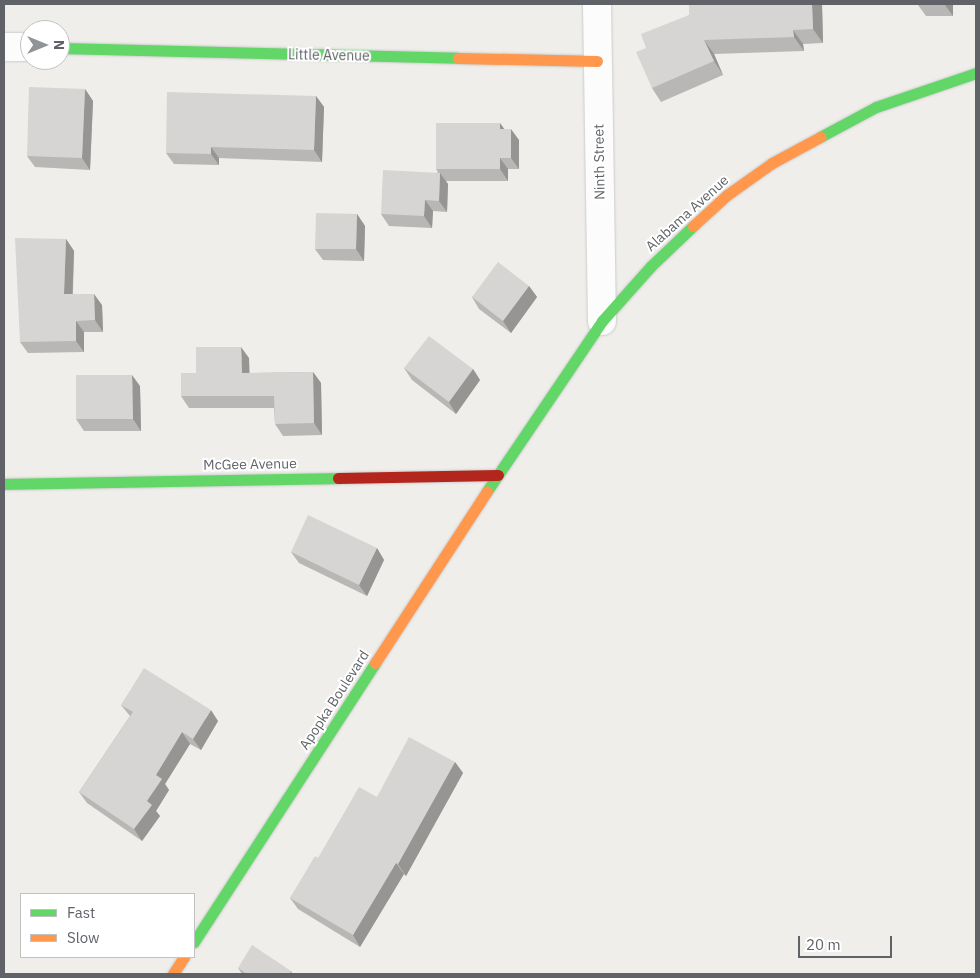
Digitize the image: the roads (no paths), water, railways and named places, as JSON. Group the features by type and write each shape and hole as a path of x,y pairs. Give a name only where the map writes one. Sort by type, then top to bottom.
{"street":[{"name":"Ninth Street","path":"597,4 602,321"},
{"path":"4,47 20,47"},
{"name":"Little Avenue","path":"70,48 597,61"},
{"name":"Alabama Avenue","path":"498,475 602,321 685,231 727,195 772,163 876,108 976,73"},
{"name":"McGee Avenue","path":"4,484 498,475"},
{"name":"Apopka Boulevard","path":"195,940 498,475"},
{"path":"173,974 183,958"}]}
